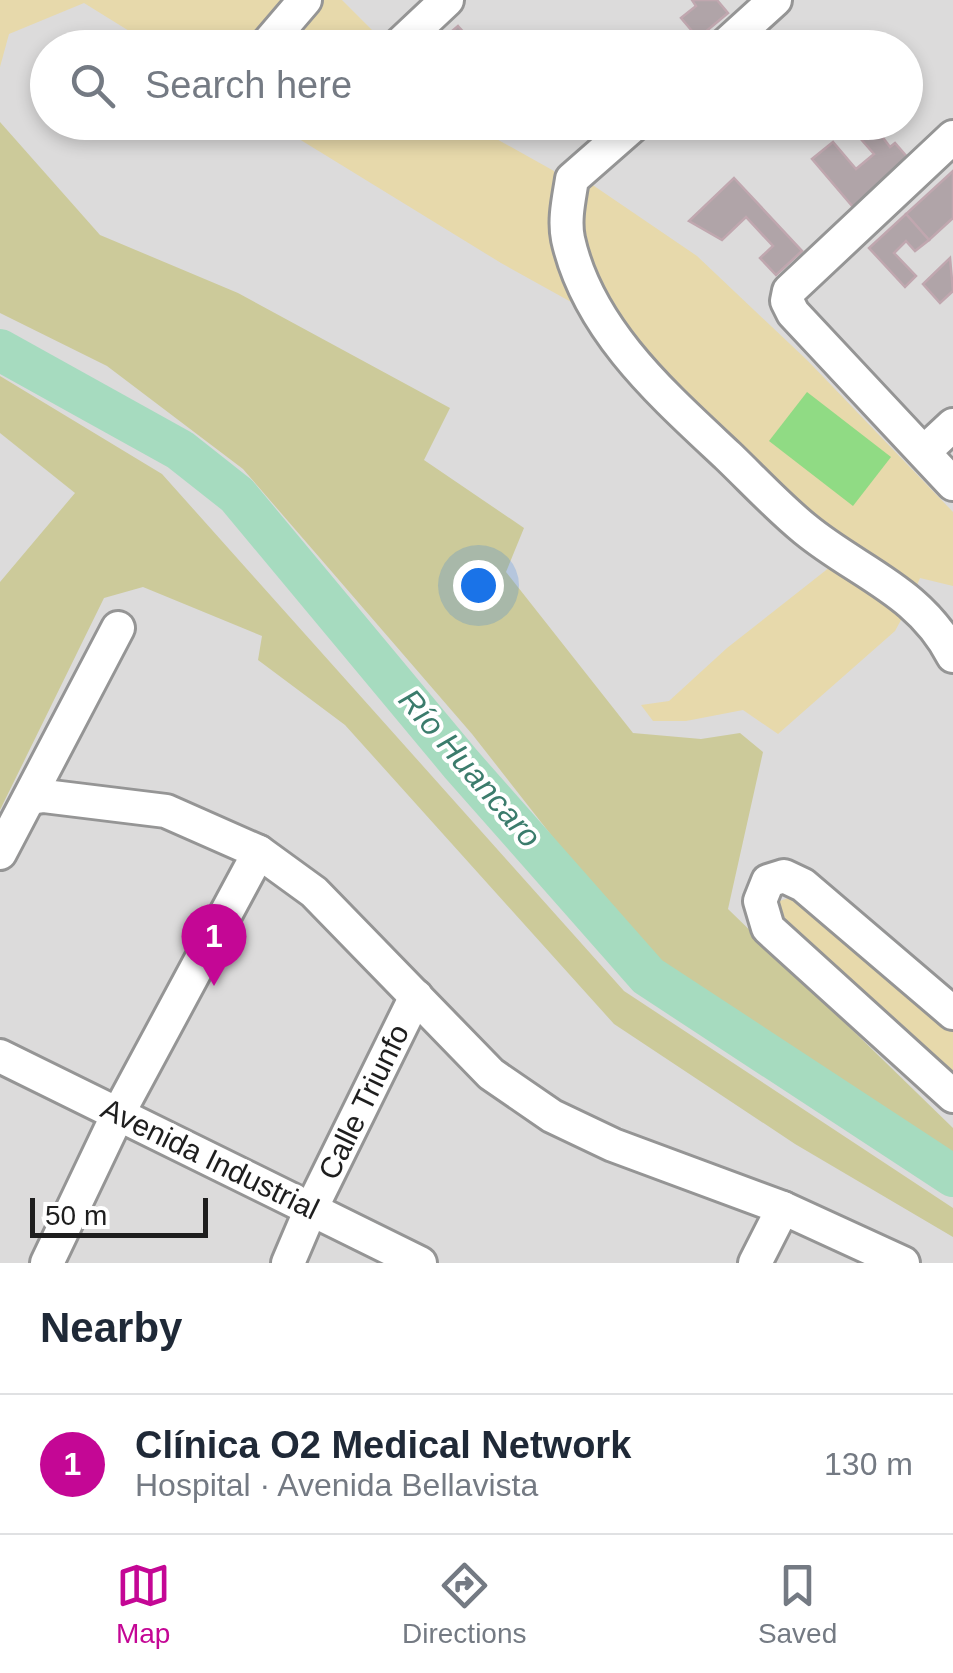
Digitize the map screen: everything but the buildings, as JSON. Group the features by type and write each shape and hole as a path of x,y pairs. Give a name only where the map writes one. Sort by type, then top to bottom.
{"street":[{"path":"279,30 304,0"},
{"path":"415,30 446,0"},
{"path":"742,30 775,0"},
{"path":"953,137 789,290 786,301 953,484"},
{"path":"616,140 572,179 566,216 568,240 596,305 619,343 652,385 807,531 916,606 953,656"},
{"path":"924,452 953,426"},
{"path":"0,853 118,628"},
{"path":"30,798 44,796 166,810 259,852 314,892 492,1074 552,1116 613,1145 783,1208 904,1263"},
{"path":"47,1263 118,1114 259,852"},
{"path":"953,1012 803,885 784,876 768,881 760,902 768,928 953,1096"},
{"name":"Calle Triunfo","path":"288,1263 416,996"},
{"name":"Avenida Industrial","path":"0,1056 420,1263"},
{"path":"755,1263 783,1208"}],"shaded area":[{"path":"0,0 953,0 953,1263 0,1263"},
{"path":"0,0 342,0 372,30 128,30 84,3 9,34 0,67"},
{"path":"0,122 100,235 238,293 450,408 424,460 524,528 506,572 633,733 701,739 740,733 763,752 728,909 953,1128 953,1164 672,974 628,933 472,734 243,469 107,366 0,313"},
{"path":"301,140 498,140 554,171 557,230 591,313 501,263"},
{"path":"578,175 697,256 808,361 953,512 953,586 920,578 914,592 791,496 657,380 585,262"},
{"path":"0,376 162,474 624,991 953,1208 953,1237 795,1144 614,1024 345,725 258,660 262,636 143,587 104,598 0,810 0,582 75,493 0,433"},
{"path":"830,567 907,609 895,631 778,734 743,710 686,721 653,721 641,705 669,701 727,648"},
{"path":"791,897 953,1028 953,1080 789,926 777,902"}],"green space":[{"path":"807,392 891,457 853,506 769,441"}],"waterway":[{"name":"Río Huancaro","path":"0,350 180,450 237,495 461,764 648,976 953,1176"}],"place":[{"name":"Clínica O2 Medical Network","path":"214,986"}]}
